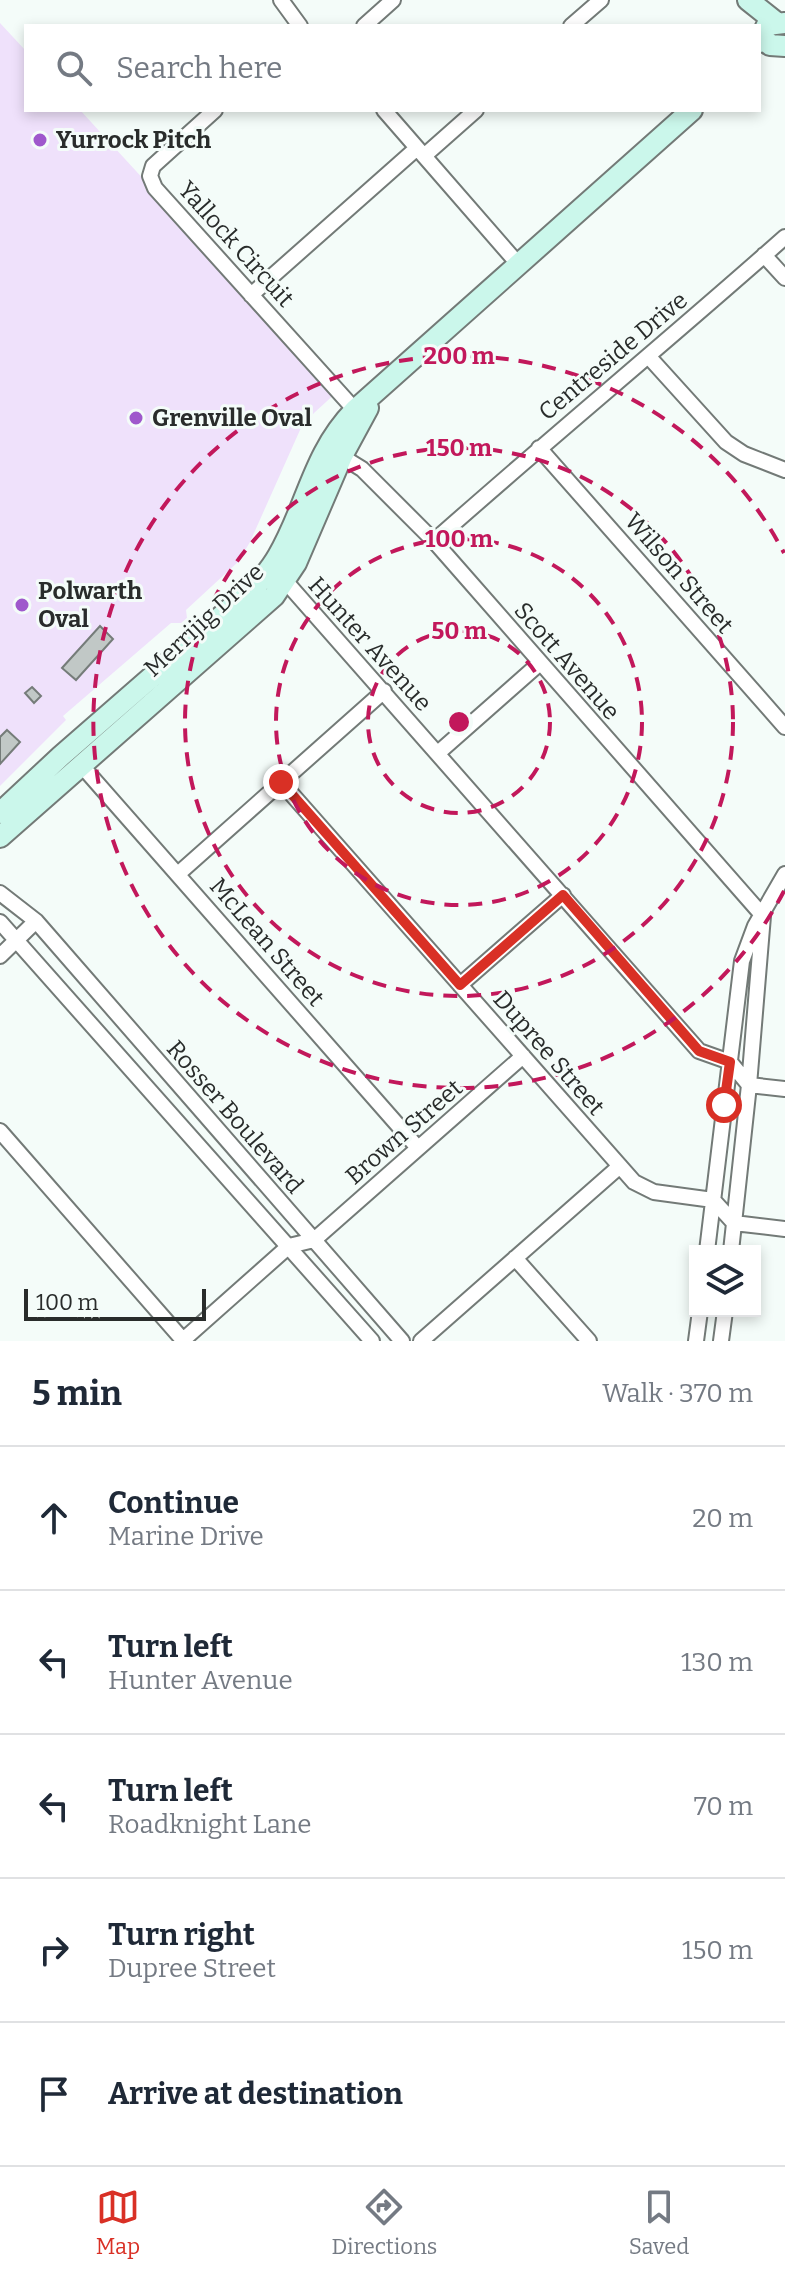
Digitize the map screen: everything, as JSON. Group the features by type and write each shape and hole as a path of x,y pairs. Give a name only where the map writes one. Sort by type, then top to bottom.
{"street":[{"path":"281,0 299,24"},
{"path":"366,24 393,0"},
{"path":"573,24 601,0"},
{"path":"748,0 773,35"},
{"name":"Yallock Circuit","path":"213,112 153,166 150,176 155,188 355,410"},
{"path":"386,112 519,265"},
{"path":"251,295 420,152 473,112"},
{"name":"Merrijig Drive","path":"334,452 341,425 355,410 690,112"},
{"name":"Centreside Drive","path":"434,541 785,237"},
{"path":"764,255 785,278"},
{"path":"649,357 726,442 744,454 785,470"},
{"name":"Merrijig Drive","path":"0,837 264,606 279,574 286,541 312,476 334,452 378,392"},
{"name":"Wilson Street","path":"539,448 785,727"},
{"name":"Scott Avenue","path":"334,452 362,469 434,541 763,916"},
{"name":"Merrijig Drive","path":"0,813 61,756 233,608 279,574"},
{"name":"Hunter Avenue","path":"279,574 699,1051 730,1062"},
{"path":"438,753 540,663"},
{"path":"178,874 384,691"},
{"name":"McLean Street","path":"82,766 418,1148"},
{"name":"Dupree Street","path":"281,782 634,1182 654,1192 713,1200"},
{"path":"708,1245 742,961 748,941 785,874"},
{"name":"Rosser Boulevard","path":"0,893 36,921 402,1341"},
{"path":"460,985 563,895"},
{"path":"732,1245 763,916"},
{"path":"0,956 36,921"},
{"name":"Rosser Boulevard","path":"0,922 372,1341"},
{"name":"Brown Street","path":"314,1240 523,1056"},
{"path":"730,1062 749,1085 785,1089"},
{"path":"0,1131 182,1340 289,1246 314,1240"},
{"path":"421,1341 620,1166"},
{"path":"713,1200 734,1223 785,1229"},
{"path":"515,1258 589,1341"},
{"path":"696,1341 699,1317"},
{"path":"721,1341 724,1317"}],"shaded area":[{"path":"0,23 24,49 24,112 82,112 338,391 300,430 238,562 186,610 187,618 181,623 171,623 63,716 66,720 0,786"}],"building":[{"path":"100,626 113,639 76,680 62,668"},
{"path":"32,687 41,696 34,703 25,693"},
{"path":"7,730 20,742 0,764 0,737"}],"place":[{"name":"Yurrock Pitch","path":"40,140"},
{"name":"Grenville Oval","path":"136,418"},
{"name":"Polwarth Oval","path":"22,605"}],"route":[{"path":"281,782 460,985 563,895 699,1051 730,1062 724,1105"}]}
